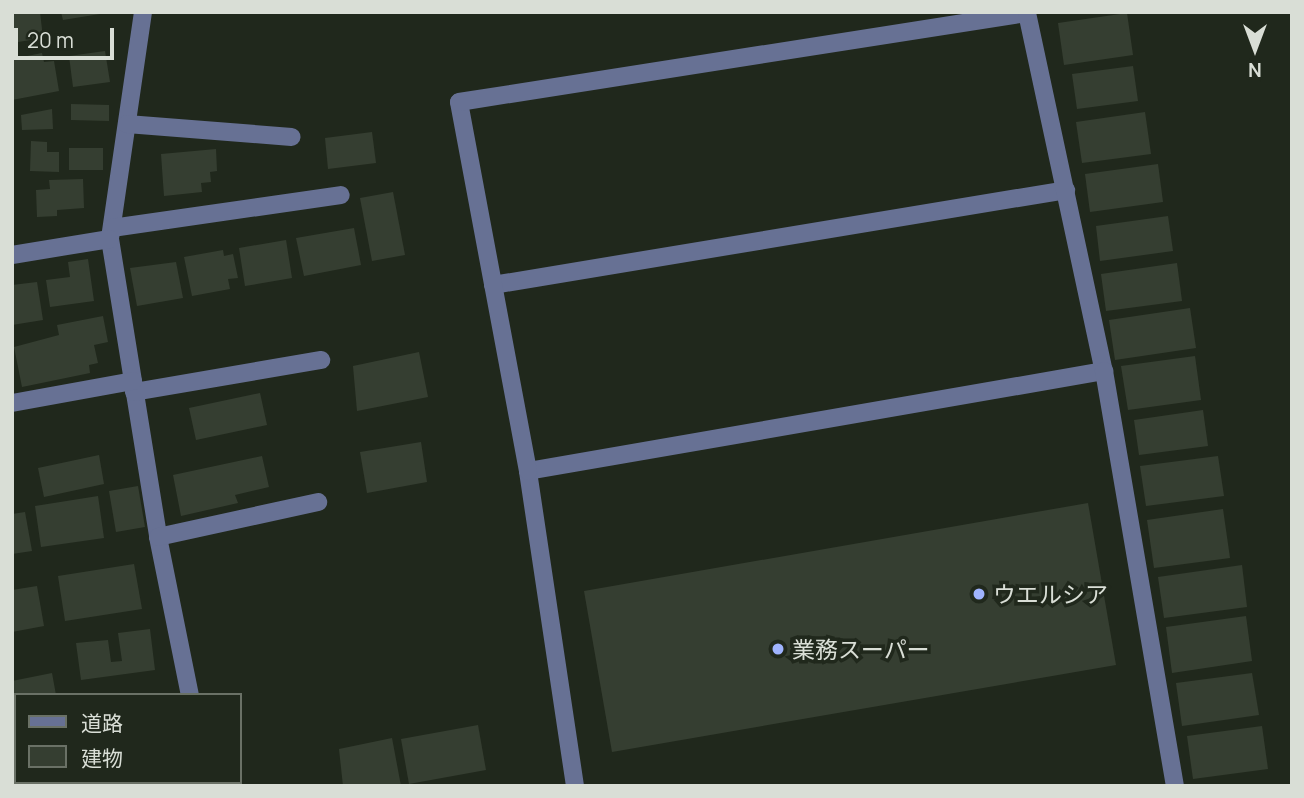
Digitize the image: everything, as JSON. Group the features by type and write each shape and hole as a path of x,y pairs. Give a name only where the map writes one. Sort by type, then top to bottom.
{"street":[{"path":"143,12 111,234 158,537 190,693"},
{"path":"575,786 528,471 459,102 1027,13 1104,371 1175,786"},
{"path":"127,124 291,137"},
{"path":"493,285 1066,190"},
{"path":"12,255 111,234 341,195"},
{"path":"12,403 321,360"},
{"path":"528,471 1104,371"},
{"path":"158,537 318,502"}],"building":[{"path":"12,12 40,12 43,38 12,43"},
{"path":"61,12 99,12 100,14 63,20"},
{"path":"1127,13 1133,55 1064,65 1058,23"},
{"path":"105,51 110,82 73,87 69,56"},
{"path":"42,53 44,62 54,61 59,91 12,100 12,59"},
{"path":"1133,66 1138,101 1077,109 1072,74"},
{"path":"71,104 109,105 109,121 71,120"},
{"path":"52,109 53,129 22,130 21,115"},
{"path":"1145,112 1151,154 1082,163 1076,122"},
{"path":"372,132 376,163 328,169 325,138"},
{"path":"31,141 47,142 47,152 59,152 59,172 30,171"},
{"path":"69,148 103,148 103,170 69,170"},
{"path":"216,149 217,171 210,172 211,182 201,183 202,192 164,196 161,154"},
{"path":"1158,164 1163,202 1090,212 1085,174"},
{"path":"83,179 84,208 57,210 57,216 37,217 36,190 50,189 49,180"},
{"path":"393,192 405,255 372,261 360,198"},
{"path":"1168,216 1173,251 1100,261 1096,226"},
{"path":"354,228 361,265 304,276 296,238"},
{"path":"286,240 292,278 245,286 239,248"},
{"path":"223,250 224,256 233,254 238,278 228,279 230,289 192,296 184,257"},
{"path":"88,259 94,301 50,307 46,280 70,277 68,262"},
{"path":"176,262 183,298 137,306 130,268"},
{"path":"1177,263 1182,301 1106,311 1101,274"},
{"path":"37,282 43,320 12,325 12,285"},
{"path":"1190,308 1196,348 1115,360 1109,320"},
{"path":"103,316 108,342 94,345 98,363 89,365 90,373 22,387 14,347 59,335 57,325"},
{"path":"419,352 428,397 357,411 353,366"},
{"path":"1195,356 1201,400 1128,410 1121,366"},
{"path":"260,393 267,425 196,440 189,408"},
{"path":"1203,410 1208,446 1139,455 1134,420"},
{"path":"421,442 427,482 367,493 360,452"},
{"path":"99,455 104,484 44,497 38,468"},
{"path":"262,456 269,487 235,495 238,503 181,516 173,475"},
{"path":"1218,456 1224,496 1146,506 1140,466"},
{"path":"138,486 145,527 116,532 109,491"},
{"path":"98,496 104,538 41,547 35,506"},
{"path":"1088,503 1116,665 612,752 584,591"},
{"path":"1223,509 1230,558 1154,568 1147,520"},
{"path":"25,512 32,551 12,554 12,514"},
{"path":"134,564 142,609 65,621 58,576"},
{"path":"1242,565 1247,607 1164,618 1158,577"},
{"path":"37,586 44,626 12,632 12,590"},
{"path":"1246,616 1252,661 1172,673 1166,627"},
{"path":"150,629 155,670 81,680 76,643 108,640 111,662 122,661 118,633"},
{"path":"52,673 56,693 14,693 12,756 12,681"},
{"path":"1252,673 1259,715 1182,726 1176,683"},
{"path":"478,725 486,770 409,784 401,739"},
{"path":"1262,726 1268,769 1193,779 1187,736"},
{"path":"392,738 401,786 343,786 339,749"}],"place":[{"name":"ウエルシア","path":"979,594"},
{"name":"業務スーパー","path":"778,649"}]}
